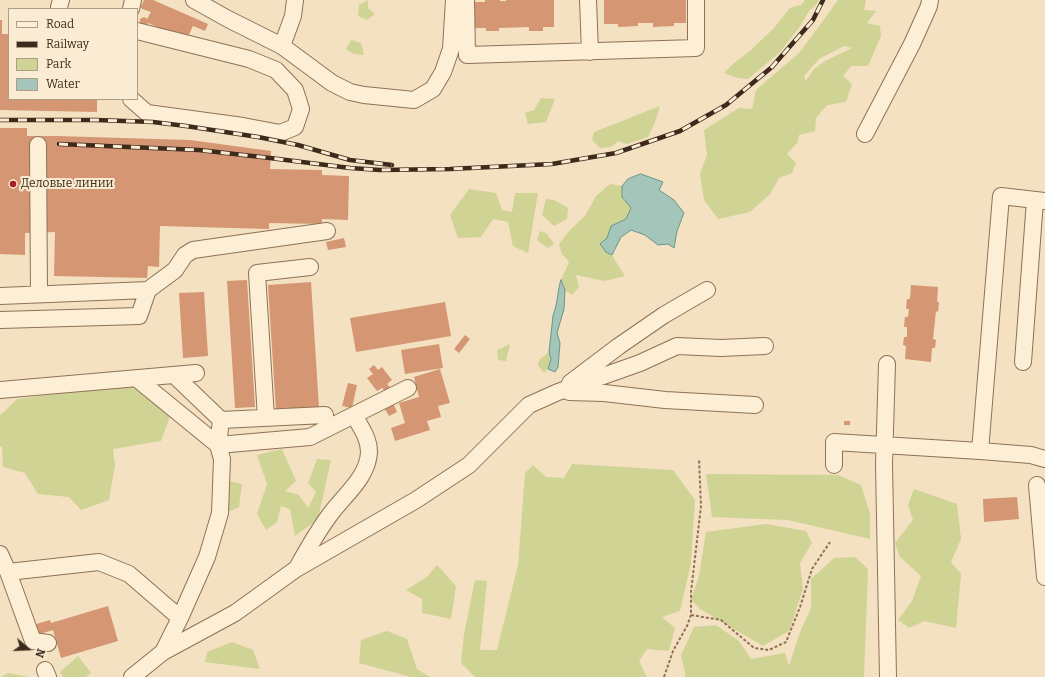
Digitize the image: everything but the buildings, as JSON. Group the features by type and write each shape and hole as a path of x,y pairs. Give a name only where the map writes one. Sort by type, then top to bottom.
{"street":[{"path":"282,46 293,16 295,0"},
{"path":"198,1 228,19 282,46 332,83 350,92 364,95 414,100 432,89 443,72 450,49 454,0"},
{"path":"466,0 467,55 696,48 696,0"},
{"path":"588,0 590,52"},
{"path":"865,134 912,44 929,6 930,0"},
{"path":"132,100 146,113 243,126 280,133 295,126 301,109 295,90 276,70 249,59 138,31"},
{"path":"38,145 39,294"},
{"path":"980,451 1001,196 1040,200 1023,362"},
{"path":"0,296 148,290 175,270 185,255 193,250 327,231"},
{"path":"266,418 257,273 310,266"},
{"path":"0,320 140,316 148,290"},
{"path":"558,392 664,315 707,290"},
{"path":"132,677 163,652 235,613 296,569 416,500 469,465 529,405 558,392 640,363 676,346 721,348 765,346"},
{"path":"886,364 884,446 888,677"},
{"path":"0,390 196,373"},
{"path":"174,375 222,420 325,415"},
{"path":"136,378 218,445 310,437 408,388"},
{"path":"558,392 604,393 665,400 755,405"},
{"path":"296,569 329,515 360,477 367,464 369,451 367,438 354,415"},
{"path":"163,652 207,557 220,513 222,459 218,445 222,420"},
{"path":"834,465 834,442 1031,455 1045,459"},
{"path":"1037,486 1045,577"},
{"path":"0,554 33,641 48,643"},
{"path":"8,572 99,562 129,574 180,618"}],"path":[{"path":"664,677 673,651 691,615 691,592 701,506 699,459"},
{"path":"691,615 721,620 754,648 768,650 786,642 800,607 812,569 830,542"}],"green space":[{"path":"368,0 368,8 375,14 367,20 358,16 359,5"},
{"path":"805,0 819,0 809,11 799,28 779,53 748,79 737,78 724,73 774,28 790,8 801,5"},
{"path":"838,0 866,0 864,10 876,11 867,23 880,26 881,36 868,66 851,66 843,76 852,84 846,102 827,105 816,118 815,131 799,135 798,142 787,154 796,163 792,173 779,178 770,194 750,212 718,219 704,200 700,174 707,155 704,130 739,108 752,109 756,90 799,53","holes":["844,46 852,48 825,61 814,69 806,81 804,76 819,59"]},
{"path":"351,40 361,43 364,55 354,54 346,49"},
{"path":"541,98 555,99 546,122 528,124 525,113 534,110"},
{"path":"660,106 648,137 627,144 618,141 611,147 600,148 592,140 594,132"},
{"path":"610,184 622,186 622,197 631,208 626,219 611,226 607,238 606,252 612,255 625,276 605,281 576,275 579,287 572,295 565,290 561,280 569,262 562,254 559,244 570,230 585,216 596,196"},
{"path":"469,189 496,193 502,210 512,212 515,193 538,193 528,253 513,246 508,222 493,219 481,237 458,238 450,215"},
{"path":"546,199 554,200 568,208 567,219 554,226 542,215"},
{"path":"540,231 546,233 554,244 548,248 537,240"},
{"path":"510,344 506,361 498,360 497,350"},
{"path":"549,352 550,363 544,373 538,365 539,360"},
{"path":"117,386 136,389 170,416 161,441 113,449 115,465 109,500 81,510 69,497 38,494 25,473 3,467 2,447 0,446 0,415 17,399"},
{"path":"282,449 296,481 285,491 299,495 308,508 316,492 308,483 317,459 331,460 318,519 295,536 290,509 281,506 277,522 266,530 257,514 267,484 257,455"},
{"path":"572,464 673,470 695,500 691,563 680,611 662,617 675,628 669,651 647,649 639,661 647,677 475,677 461,663 464,634 475,580 487,581 480,650 497,650 518,565 525,473 533,465 546,477 564,478"},
{"path":"706,474 838,475 861,485 870,514 870,539 788,520 712,517"},
{"path":"226,480 242,484 239,507 226,513"},
{"path":"914,489 957,504 961,539 951,562 961,574 956,628 924,621 909,628 898,620 912,601 921,576 900,557 895,543 913,520 908,505"},
{"path":"766,524 806,531 812,543 800,563 803,589 789,631 763,646 700,609 691,599 699,576 706,532"},
{"path":"855,557 868,569 864,677 685,677 681,655 694,627 716,625 739,641 751,659 785,653 789,666 800,632 811,608 811,579 834,558"},
{"path":"437,565 456,586 451,619 422,613 422,599 406,590 427,577"},
{"path":"387,631 407,639 417,669 430,677 411,677 359,663 361,640"},
{"path":"232,642 253,650 260,669 205,662 207,652"},
{"path":"78,656 91,673 86,677 63,677 60,672"},
{"path":"9,673 29,677 1,677"}],"water":[{"path":"641,174 663,182 659,190 674,200 684,213 677,231 674,248 668,244 658,245 645,235 631,230 621,237 612,255 606,252 600,244 607,238 611,226 626,219 631,208 622,197 622,186 628,179"},
{"path":"561,280 565,290 564,309 557,333 560,343 558,367 555,372 548,369 551,359 549,352 553,316"}],"railway":[{"path":"59,144 199,150 350,168 380,170 450,169 552,164 616,153 680,131 726,105 772,67 813,20 823,0"},
{"path":"0,120 96,120 153,122 258,137 298,145 350,160 392,165"}],"place":[{"name":"Деловые линии","path":"13,184"}]}
